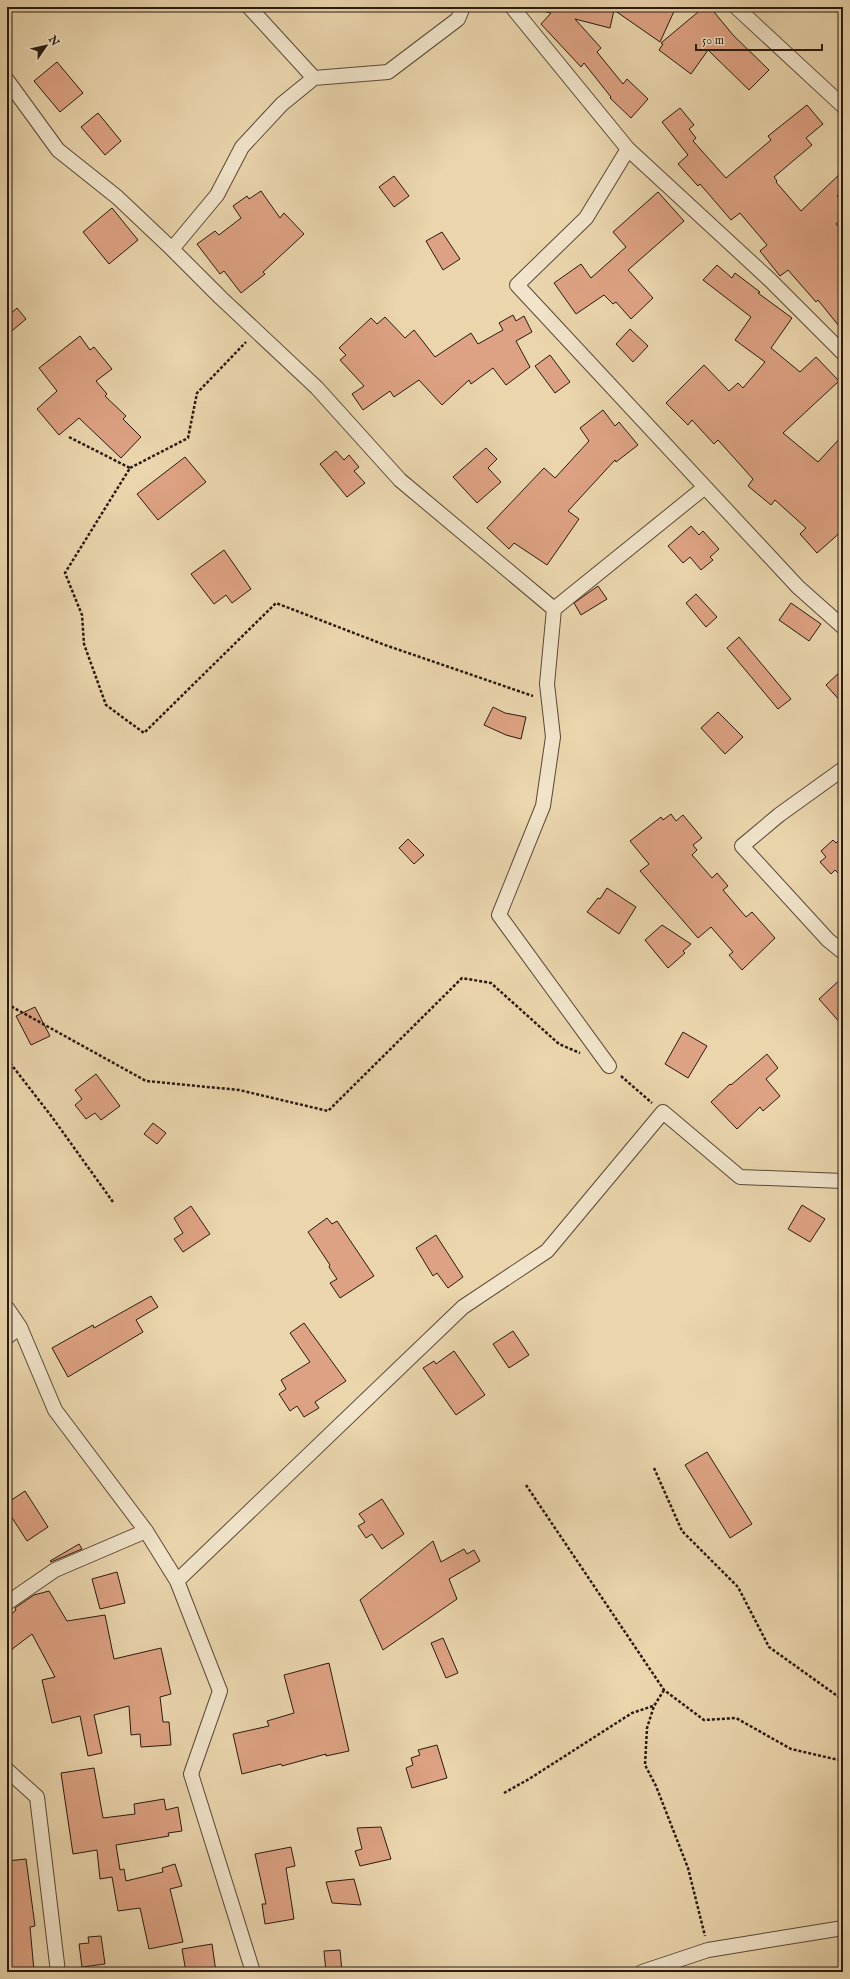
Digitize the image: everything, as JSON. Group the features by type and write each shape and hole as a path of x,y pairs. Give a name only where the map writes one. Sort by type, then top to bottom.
{"street":[{"path":"250,7 314,78"},
{"path":"172,249 217,195 242,147 282,104 314,78 388,72 458,19 463,7"},
{"path":"512,7 628,149 769,279 843,353"},
{"path":"736,7 843,106"},
{"path":"7,80 58,150 117,197 317,388 400,480 554,610"},
{"path":"628,149 586,218 517,285 798,587 843,627"},
{"path":"609,1066 499,915 542,806 553,737 547,684 554,610 705,487"},
{"path":"843,769 779,815 742,846 828,940 843,952"},
{"path":"177,1581 463,1307 547,1251 663,1112 740,1177 843,1181"},
{"path":"7,1308 20,1327 54,1410 146,1531 177,1581 220,1690 191,1774 253,1972"},
{"path":"7,1337 20,1327"},
{"path":"7,1602 55,1570 146,1531"},
{"path":"7,1770 37,1796 58,1972"},
{"path":"642,1972 708,1950 843,1928"}],"path":[{"path":"256,331 197,393 188,438 130,468 65,573 82,615 84,644 106,705 144,733 276,603 385,644 549,701"},
{"path":"69,437 130,468"},
{"path":"7,1004 146,1081 239,1090 328,1111 462,978 491,983 559,1044 581,1053"},
{"path":"7,1059 52,1117 113,1202"},
{"path":"609,1066 663,1112"},
{"path":"654,1468 682,1532 738,1586 769,1647 843,1700"},
{"path":"526,1485 664,1690 704,1720 736,1718 791,1749 843,1761"},
{"path":"664,1690 654,1706 647,1728 645,1765 656,1786 688,1868 708,1950"},
{"path":"504,1793 529,1779 632,1713 654,1706"}],"building":[{"path":"547,7 676,7 660,42 614,10 610,28 575,19 601,48 597,52 623,84 627,79 648,99 631,118 610,98 611,97 584,63 581,67 541,24 551,13 546,12"},
{"path":"704,7 710,7 733,35 769,70 749,90 708,50 691,74 659,50 663,44 661,43"},
{"path":"57,62 83,93 60,112 34,81"},
{"path":"807,105 823,124 806,138 812,145 774,177 777,181 776,182 801,211 843,171 843,190 837,196 843,202 843,217 836,224 843,231 843,331 818,300 816,302 788,270 780,276 760,251 767,245 740,213 731,220 700,184 698,186 678,164 688,155 662,122 680,108 694,125 689,129 696,138 693,141 726,178 771,140 768,136"},
{"path":"98,113 121,141 105,155 81,127"},
{"path":"394,176 409,196 394,207 379,187"},
{"path":"261,191 280,218 284,213 304,234 263,272 265,274 241,293 224,271 220,274 197,244 215,231 219,235 241,218 233,206 247,196 249,199"},
{"path":"658,192 684,221 628,270 653,298 631,319 616,302 613,304 604,295 576,314 554,283 581,264 591,278 626,247 613,232"},
{"path":"112,208 138,240 109,264 83,232"},
{"path":"442,232 460,259 443,270 426,241"},
{"path":"717,265 732,278 735,273 760,292 758,293 792,318 771,348 800,372 816,357 839,381 783,433 818,462 843,435 843,530 817,553 800,534 806,528 775,500 771,505 748,486 753,479 718,440 714,444 692,420 688,425 666,403 704,365 729,391 738,383 743,388 765,362 735,340 751,317 703,280"},
{"path":"17,308 26,319 7,335 7,317"},
{"path":"513,315 516,321 524,316 532,332 516,341 530,367 506,385 493,368 471,384 469,380 442,405 419,380 394,397 390,391 363,410 352,394 364,386 340,360 346,355 339,348 371,318 377,324 385,317 405,338 414,330 435,357 471,333 478,344 503,330 499,323"},
{"path":"630,329 648,346 633,362 616,344"},
{"path":"80,336 90,350 94,347 112,369 96,381 107,394 105,396 126,416 123,419 141,437 121,458 79,418 59,435 37,409 57,391 39,368"},
{"path":"550,355 570,382 555,393 535,366"},
{"path":"603,410 615,426 619,422 638,445 616,462 615,460 568,511 579,519 547,565 514,543 509,549 487,528 544,468 555,478 589,441 580,428"},
{"path":"486,448 497,459 488,468 501,482 477,503 453,477"},
{"path":"336,451 344,460 349,455 359,467 354,471 365,483 347,497 320,464"},
{"path":"185,457 206,482 158,520 137,494"},
{"path":"691,526 699,535 703,531 719,549 710,557 713,560 701,570 690,557 683,563 668,546"},
{"path":"224,550 251,589 232,603 226,595 214,604 191,574"},
{"path":"598,586 607,599 581,615 574,603"},
{"path":"696,594 717,617 706,627 686,603"},
{"path":"791,603 821,624 809,641 779,620"},
{"path":"739,637 791,699 778,709 727,648"},
{"path":"843,669 843,704 826,685"},
{"path":"493,707 505,713 526,717 521,739 506,735 484,725"},
{"path":"718,712 743,737 725,754 701,728"},
{"path":"671,814 676,821 683,815 702,838 693,845 697,850 692,855 712,878 717,873 728,886 723,890 746,917 752,912 775,938 742,970 729,955 733,952 711,927 698,938 640,871 649,864 630,841 661,817 663,820"},
{"path":"843,837 843,878 835,870 831,874 820,862 826,857 821,851 833,840 836,843"},
{"path":"408,839 424,855 414,864 399,848"},
{"path":"607,888 636,907 619,934 587,912 598,898 600,899"},
{"path":"662,925 691,944 683,951 685,953 668,968 645,940"},
{"path":"843,977 843,1026 819,999"},
{"path":"35,1007 50,1036 31,1045 16,1016"},
{"path":"683,1032 707,1046 688,1078 665,1064"},
{"path":"767,1054 778,1068 766,1079 780,1096 763,1111 760,1107 737,1129 711,1102 730,1084 731,1085"},
{"path":"96,1074 120,1106 101,1120 95,1113 86,1119 75,1105 82,1099 75,1090"},
{"path":"153,1123 166,1133 157,1144 144,1134"},
{"path":"802,1205 825,1219 810,1242 788,1229"},
{"path":"191,1206 210,1234 183,1252 174,1239 183,1233 174,1218"},
{"path":"327,1218 332,1224 337,1221 374,1276 340,1298 330,1283 337,1279 329,1267 330,1265 308,1232"},
{"path":"436,1235 463,1277 448,1288 437,1273 433,1276 416,1248"},
{"path":"151,1296 158,1307 136,1320 143,1332 68,1377 52,1348 93,1325 94,1328"},
{"path":"304,1323 346,1381 315,1402 319,1408 304,1417 297,1406 290,1411 279,1394 286,1389 281,1380 310,1362 290,1333"},
{"path":"513,1331 529,1355 509,1368 493,1344"},
{"path":"454,1351 485,1395 456,1415 423,1368 434,1361 436,1364"},
{"path":"707,1452 752,1524 730,1538 685,1465"},
{"path":"25,1491 48,1527 27,1541 7,1510 7,1503"},
{"path":"382,1499 404,1534 382,1549 372,1534 366,1538 358,1526 365,1522 359,1514"},
{"path":"433,1541 441,1562 464,1549 467,1554 474,1550 480,1561 449,1579 457,1599 383,1650 360,1600"},
{"path":"79,1544 82,1549 51,1562 50,1561"},
{"path":"117,1572 125,1603 100,1609 92,1579"},
{"path":"49,1591 67,1621 105,1615 114,1659 161,1648 171,1694 160,1697 163,1722 169,1722 171,1745 141,1747 140,1734 131,1735 129,1706 94,1715 102,1753 88,1756 80,1716 52,1723 42,1680 55,1677 32,1634 7,1653 7,1618 16,1610 15,1608 34,1595"},
{"path":"443,1638 458,1673 446,1678 431,1643"},
{"path":"329,1663 349,1751 326,1756 326,1754 282,1766 281,1764 242,1774 233,1734 269,1726 267,1721 294,1713 284,1675"},
{"path":"437,1745 447,1778 412,1788 406,1768 413,1765 411,1758 420,1755 418,1750"},
{"path":"94,1768 103,1818 135,1814 134,1804 164,1799 166,1810 178,1807 182,1831 168,1833 169,1836 116,1845 120,1870 124,1869 126,1881 163,1872 162,1868 175,1864 182,1886 170,1889 183,1942 149,1949 140,1908 118,1911 112,1877 100,1879 97,1850 73,1854 61,1773"},
{"path":"381,1827 391,1859 360,1866 355,1851 362,1849 357,1828"},
{"path":"291,1847 295,1866 286,1868 294,1919 265,1924 262,1904 266,1904 255,1854"},
{"path":"26,1859 35,1926 30,1927 34,1971 7,1972 7,1938 11,1938 7,1916 7,1861"},
{"path":"354,1879 361,1905 332,1903 326,1882"},
{"path":"101,1936 105,1964 82,1967 79,1944 89,1943 88,1937"},
{"path":"212,1944 216,1972 186,1972 182,1949"},
{"path":"340,1950 342,1972 326,1972 324,1951"}]}
